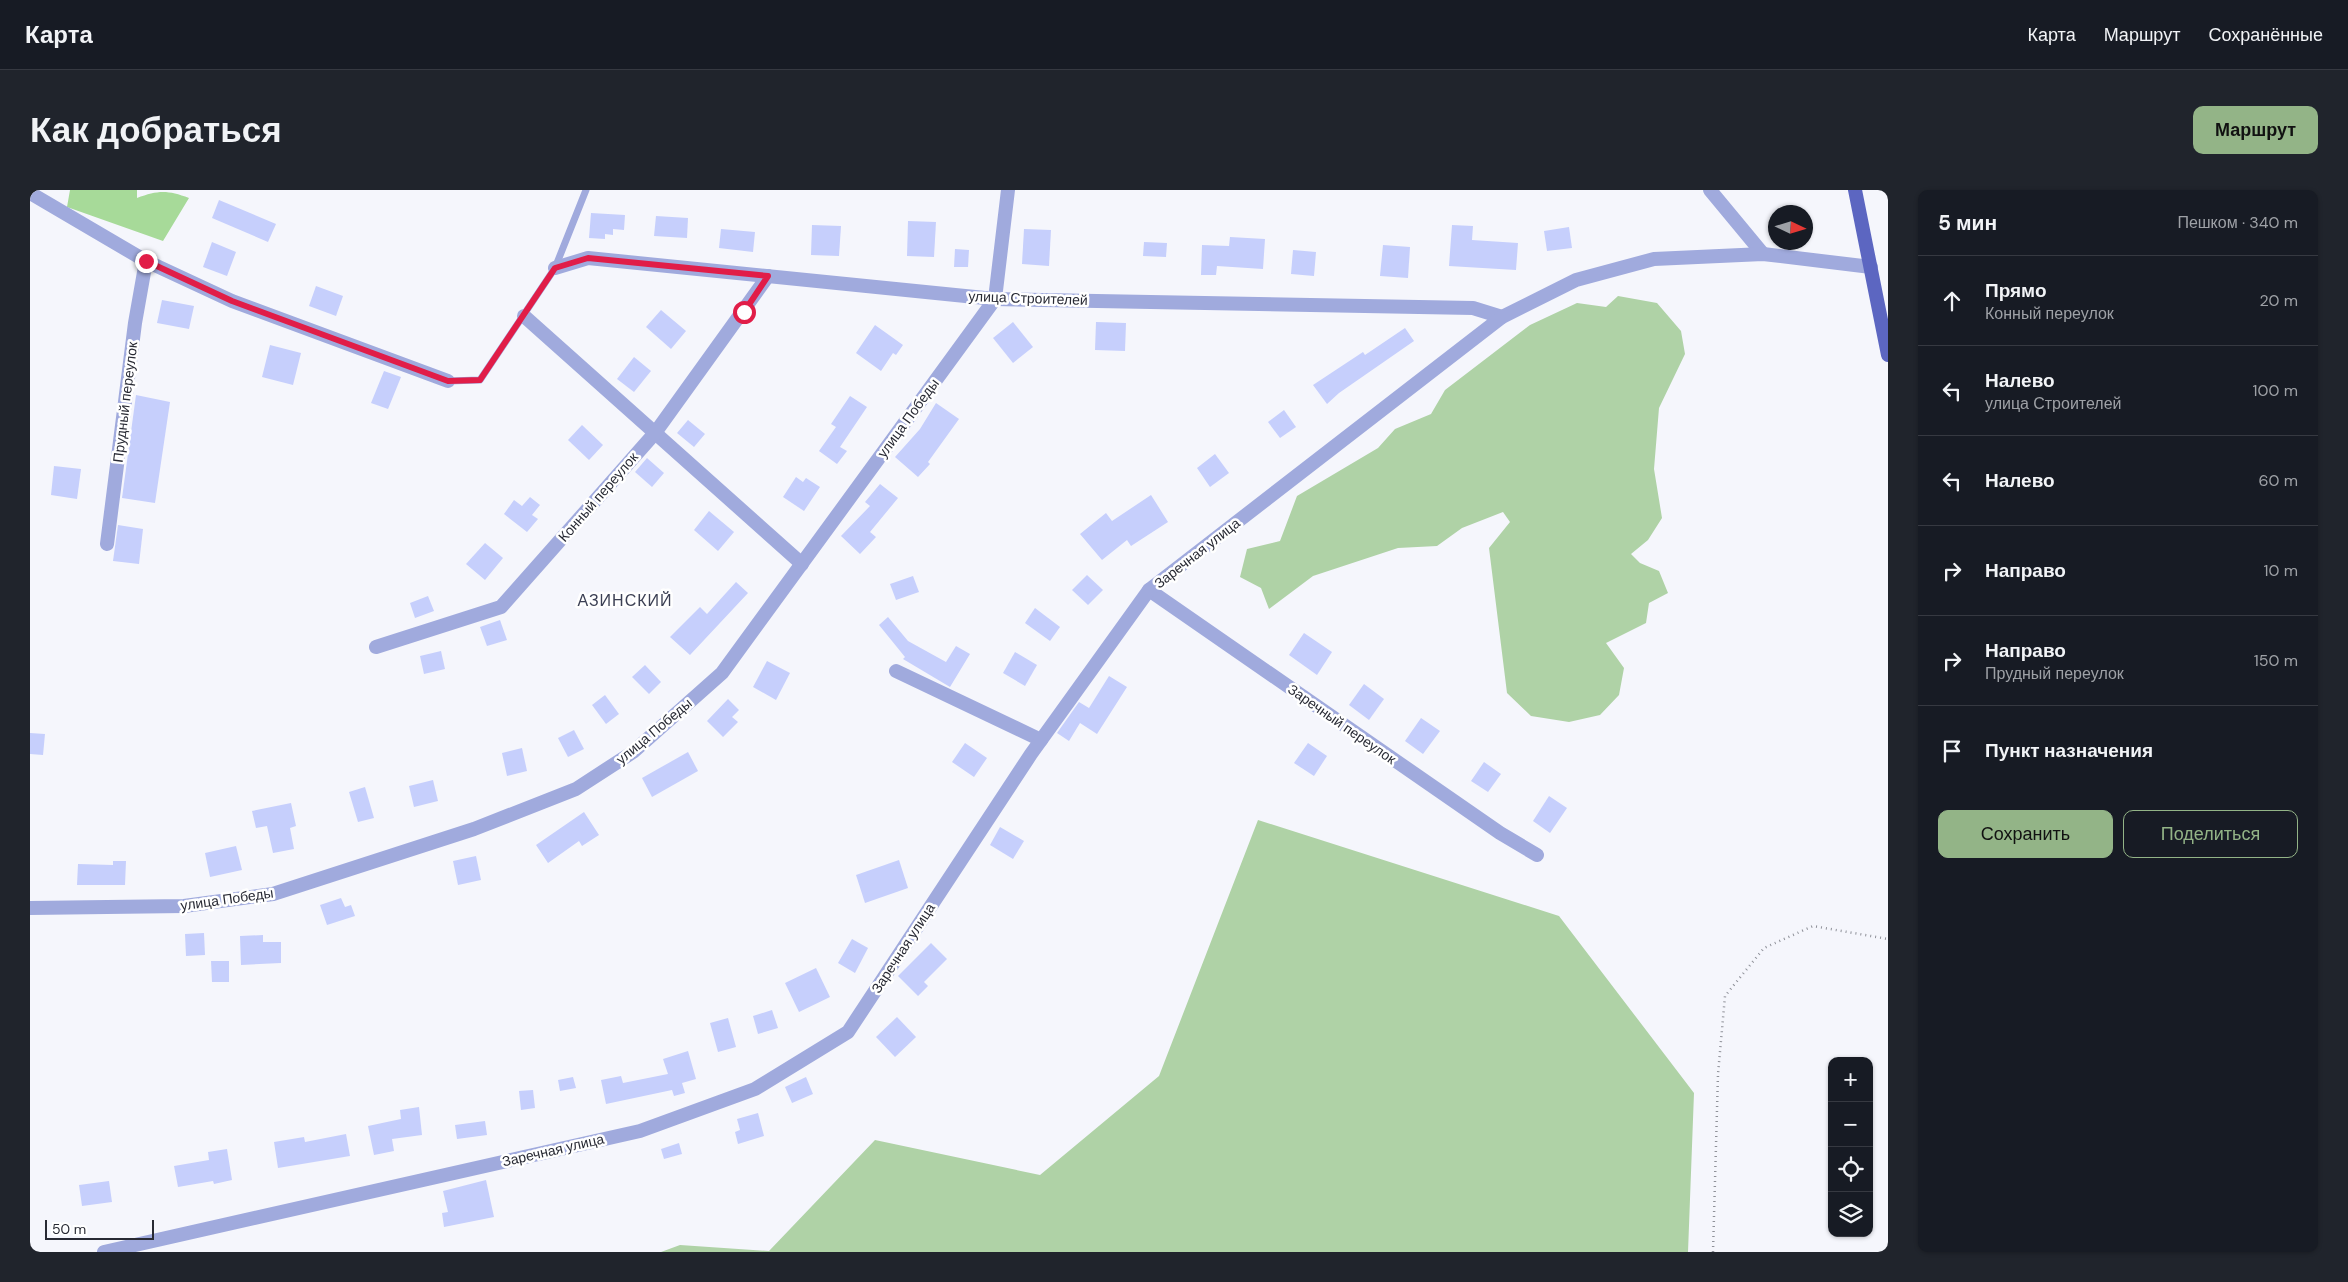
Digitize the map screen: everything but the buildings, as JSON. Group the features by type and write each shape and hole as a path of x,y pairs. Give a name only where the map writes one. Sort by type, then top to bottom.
{"main road":[{"path":"1855,190 1888,355"}],"street":[{"name":"улица Победы","path":"30,908 184,906 273,894 474,829 576,789 633,752 722,673 995,299 1008,190"},
{"path":"1710,190 1763,254"},
{"path":"30,192 146,261 232,301 448,381"},
{"name":"Заречная улица","path":"104,1252 640,1131 755,1088 848,1032 1041,740 1149,590 1502,317 1576,280 1654,259 1763,254 1870,267"},
{"name":"улица Строителей","path":"555,268 588,258 995,299 1473,308 1502,317"},
{"name":"Прудный переулок","path":"107,544 135,323 146,261"},
{"name":"Конный переулок","path":"376,647 501,607 654,433 768,276"},
{"path":"524,316 802,564"},
{"name":"Заречный переулок","path":"1149,590 1500,832 1537,855"},
{"path":"896,671 1041,740"}],"lane":[{"path":"448,381 480,380 555,268 586,190"}],"path":[{"path":"1713,1252 1718,1074 1725,996 1764,948 1813,926 1888,939"}],"shaded area":[{"path":"70,190 137,190 137,198 163,192 189,198 163,241 67,207"},
{"path":"1618,296 1657,303 1681,331 1685,354 1659,408 1654,469 1662,518 1648,540 1631,554 1640,563 1659,571 1668,593 1649,603 1646,623 1606,643 1624,668 1619,695 1600,715 1569,722 1531,716 1507,693 1489,548 1510,522 1503,512 1462,528 1437,546 1398,548 1313,576 1269,609 1261,588 1240,577 1247,549 1280,541 1297,496 1378,448 1395,429 1431,414 1445,390 1530,325 1577,303 1606,307"},
{"path":"1258,820 1559,916 1694,1093 1688,1252 661,1252 680,1245 769,1251 875,1140 1040,1175 1159,1076"}],"district":[{"name":"АЗИНСКИЙ","path":"625,600"}],"route":[{"path":"146,261 232,301 448,381 480,380 555,268 588,258 768,276 744,312"}]}
